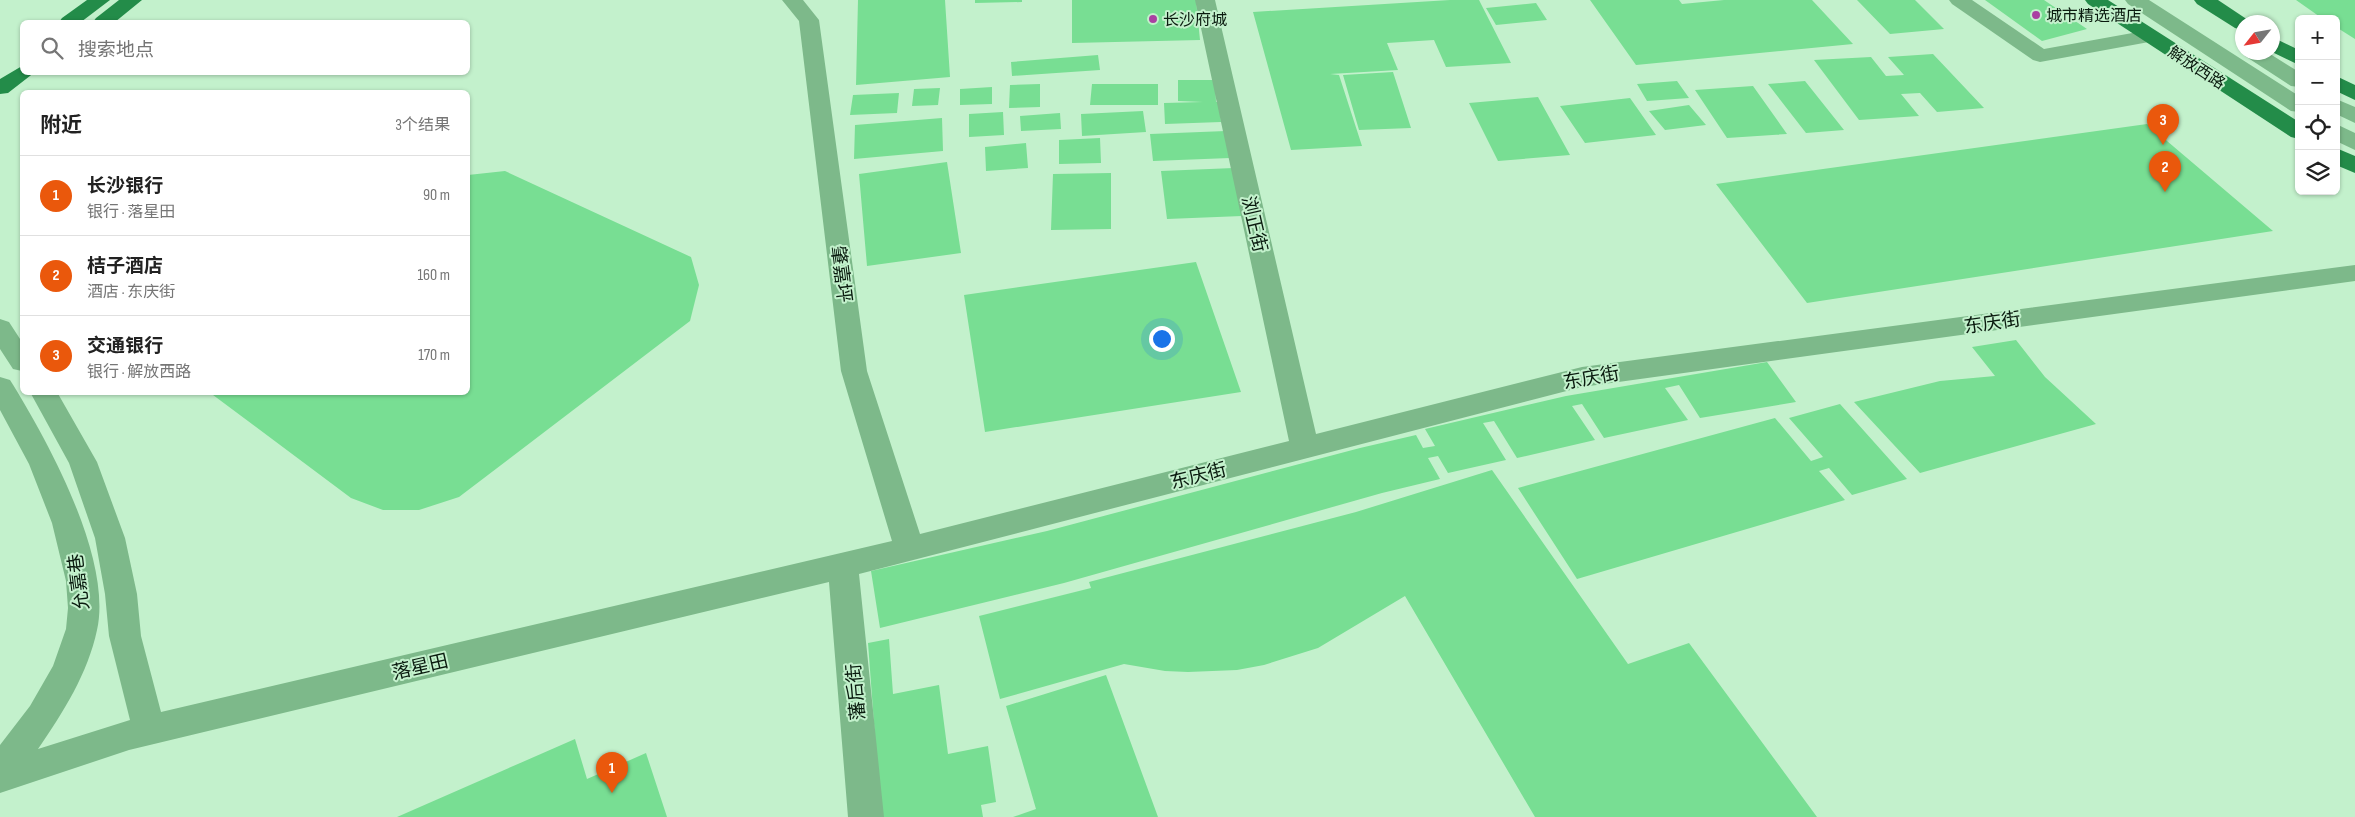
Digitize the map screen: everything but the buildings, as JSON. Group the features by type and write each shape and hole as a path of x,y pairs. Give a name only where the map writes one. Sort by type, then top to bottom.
{"main road":[{"path":"72,20 100,0"},
{"path":"106,20 132,0"},
{"name":"解放西路","path":"2095,0 2295,129"},
{"path":"2204,0 2235,33"},
{"path":"2280,48 2295,57"},
{"path":"0,66 20,53"},
{"path":"0,88 21,75"},
{"path":"2340,85 2355,94"},
{"path":"2340,157 2355,166"}],"street":[{"name":"肇嘉坪","path":"792,0 809,20 854,371 909,548"},
{"name":"浏正街","path":"1205,0 1306,448"},
{"path":"1959,0 2040,56 2149,36"},
{"name":"解放西路","path":"2135,0 2297,105"},
{"path":"2168,0 2235,38"},
{"path":"2269,60 2295,78"},
{"path":"2340,107 2355,116"},
{"path":"2340,134 2355,143"},
{"name":"东庆街","path":"843,566 1582,377 2355,273"},
{"path":"0,328 20,359"},
{"name":"允嘉巷","path":"0,387 49,477 76,553 84,609 77,646 54,698 25,741 0,771"},
{"name":"允嘉巷","path":"45,395 83,462 110,538 121,594 125,636 150,730"},
{"name":"落星田","path":"0,777 54,758 150,730 843,566"},
{"name":"藩后街","path":"843,566 866,817"}],"place":[{"name":"城市精选酒店","path":"2036,15"},
{"name":"长沙府城","path":"1153,19"},
{"name":"交通银行","path":"2163,145"},
{"name":"桔子酒店","path":"2165,192"},
{"name":"长沙银行","path":"612,793"}]}
